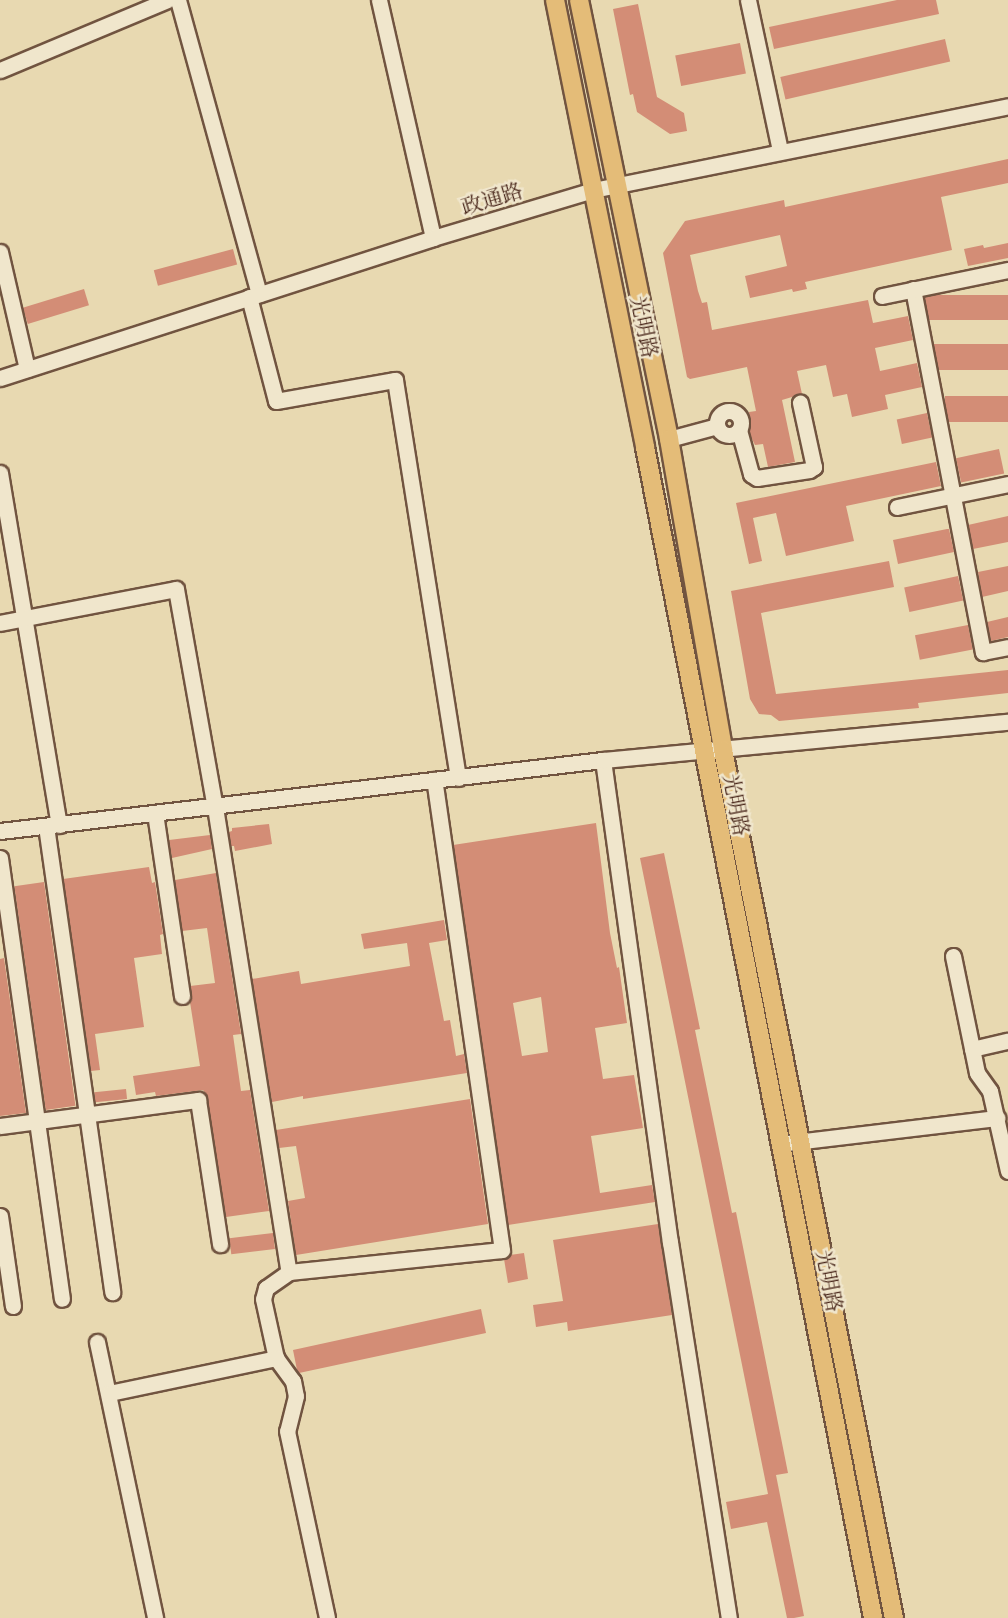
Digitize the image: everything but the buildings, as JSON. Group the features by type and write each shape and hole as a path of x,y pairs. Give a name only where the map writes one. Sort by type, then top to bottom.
{"main road":[{"name":"光明路","path":"555,0 873,1618"},
{"name":"光明路","path":"579,0 669,439 723,750 894,1618"}],"street":[{"path":"0,70 167,0"},
{"path":"178,0 254,295 276,401 396,380 458,778"},
{"path":"379,0 434,238"},
{"path":"748,0 780,150"},
{"name":"政通路","path":"0,378 254,295 593,190 780,150 1008,106"},
{"path":"0,252 27,369"},
{"path":"882,296 1008,270"},
{"path":"913,289 983,652 1008,647"},
{"path":"669,439 717,426 720,414 733,411 741,421 739,430 751,474 758,478 809,470 814,467 800,403"},
{"path":"0,472 26,618 87,1115 112,1292"},
{"path":"897,507 1008,484"},
{"path":"0,623 176,590 215,807 289,1272"},
{"path":"0,831 603,760 1008,722"},
{"path":"603,760 670,1242 729,1618"},
{"path":"327,1618 288,1431 296,1396 293,1381 276,1358 263,1299 266,1288 289,1272 502,1250 434,780"},
{"path":"155,813 182,996"},
{"path":"0,858 62,1299"},
{"path":"953,956 977,1073 990,1091 1008,1171"},
{"path":"972,1049 1008,1041"},
{"path":"0,1126 198,1100 220,1244"},
{"path":"779,1144 997,1118"},
{"path":"0,1216 13,1306"},
{"path":"97,1342 155,1618"},
{"path":"109,1393 276,1358"}]}
